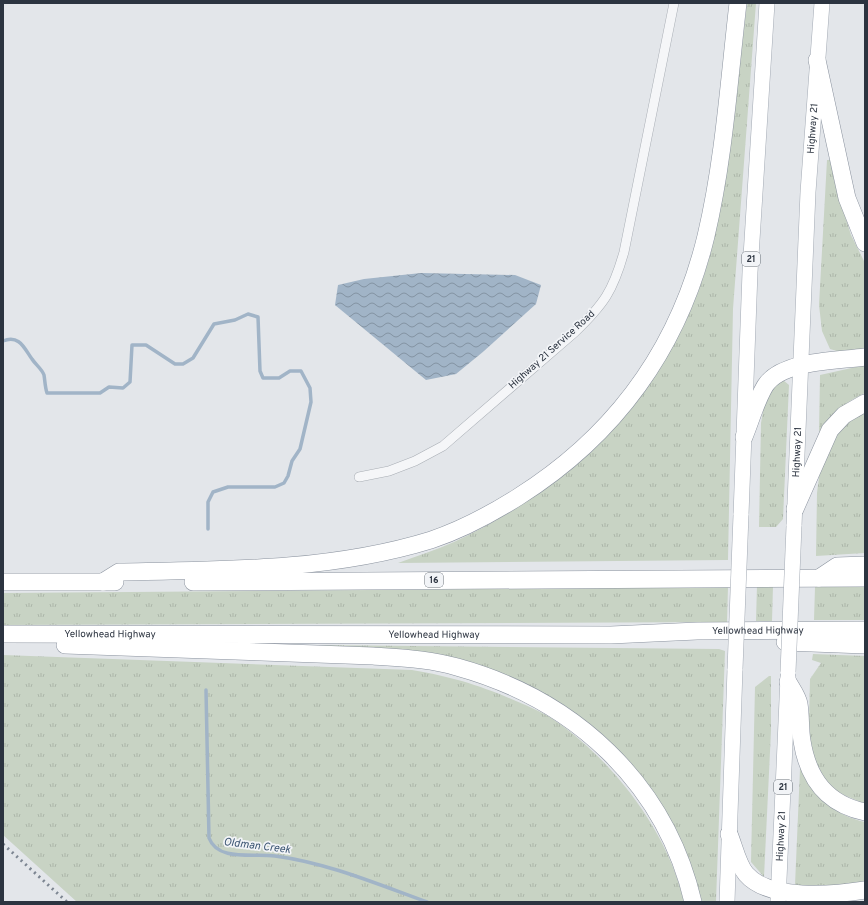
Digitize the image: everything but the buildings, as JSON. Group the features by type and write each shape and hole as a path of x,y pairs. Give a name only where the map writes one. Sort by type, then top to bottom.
{"highway":[{"path":"103,582 119,572 251,568 304,564 374,554 425,541 462,527 506,504 543,481 582,450 612,420 642,380 673,326 688,294 705,238 714,197 738,3"},
{"path":"816,60 846,198 865,243"},
{"path":"744,437 766,385 776,375 800,365 865,357"},
{"path":"795,509 830,430 844,415 865,403"},
{"path":"819,578 837,566 865,565"},
{"name":"16","path":"3,582 865,578"},
{"name":"Yellowhead Highway","path":"3,634 611,635 697,631 865,630"},
{"path":"611,635 865,645"},
{"path":"3,643 373,656 414,659 442,664 484,675 543,701 582,728 613,756 648,799 670,837 685,872 693,902"},
{"path":"788,677 799,703 802,740 806,760 815,779 834,801 845,807 865,812"},
{"path":"729,834 745,873 753,881 779,896 865,890"}],"main road":[{"name":"21","path":"727,902 750,272 767,3"},
{"name":"Highway 21","path":"779,896 808,192 816,60 822,3"}],"street":[{"name":"Highway 21 Service Road","path":"359,477 389,471 414,461 442,446 575,332 593,315 607,296 616,280 624,252 674,3"}],"green space":[{"path":"747,3 756,3 733,309 728,560 398,563 454,542 497,520 537,494 575,465 609,433 639,398 666,359 688,317 705,272 711,249 731,137"},
{"path":"827,160 830,160 836,187 851,235 865,263 865,349 840,352 830,349 822,331 819,305"},
{"path":"865,365 865,393 851,400 833,414 819,432 820,375"},
{"path":"783,380 789,385 783,519 776,527 759,527 761,423 764,406 775,383"},
{"path":"865,411 865,553 816,556 817,493 821,462 843,424"},
{"path":"757,585 773,586 772,621 756,621"},
{"path":"728,587 727,622 3,625 3,593"},
{"path":"815,587 865,587 865,620 814,620"},
{"path":"319,645 719,649 725,651 716,902 702,902 693,872 682,846 602,737 576,714 532,687 507,676 318,648"},
{"path":"813,654 865,656 865,804 837,792 826,781 814,759 810,742 809,722 810,679 821,663 812,660"},
{"path":"3,655 412,670 466,682 490,690 532,708 552,719 578,739 599,758 636,801 652,825 666,850 684,902 77,902 3,835"},
{"path":"771,676 771,731 764,877 751,862 755,687"},
{"path":"800,769 802,769 812,788 835,810 854,819 865,822 865,885 795,885"}],"water":[{"path":"421,273 515,275 541,285 536,304 484,351 456,374 426,380 335,305 338,285 364,279"}],"waterway":[{"name":"Oldman Creek","path":"3,341 9,339 18,341 21,344 43,373 47,393 100,393 109,387 123,388 130,382 132,345 146,345 175,364 183,364 193,358 214,324 235,320 248,314 258,317 260,371 263,378 279,378 290,371 301,371 310,388 311,402 300,449 292,461 288,476 284,483 275,487 228,487 213,492 208,502 208,529"},
{"name":"Oldman Creek","path":"206,690 209,838 214,846 220,851 238,855 267,855 295,859 352,875 427,902"}],"railway":[{"path":"3,844 67,902"}]}
